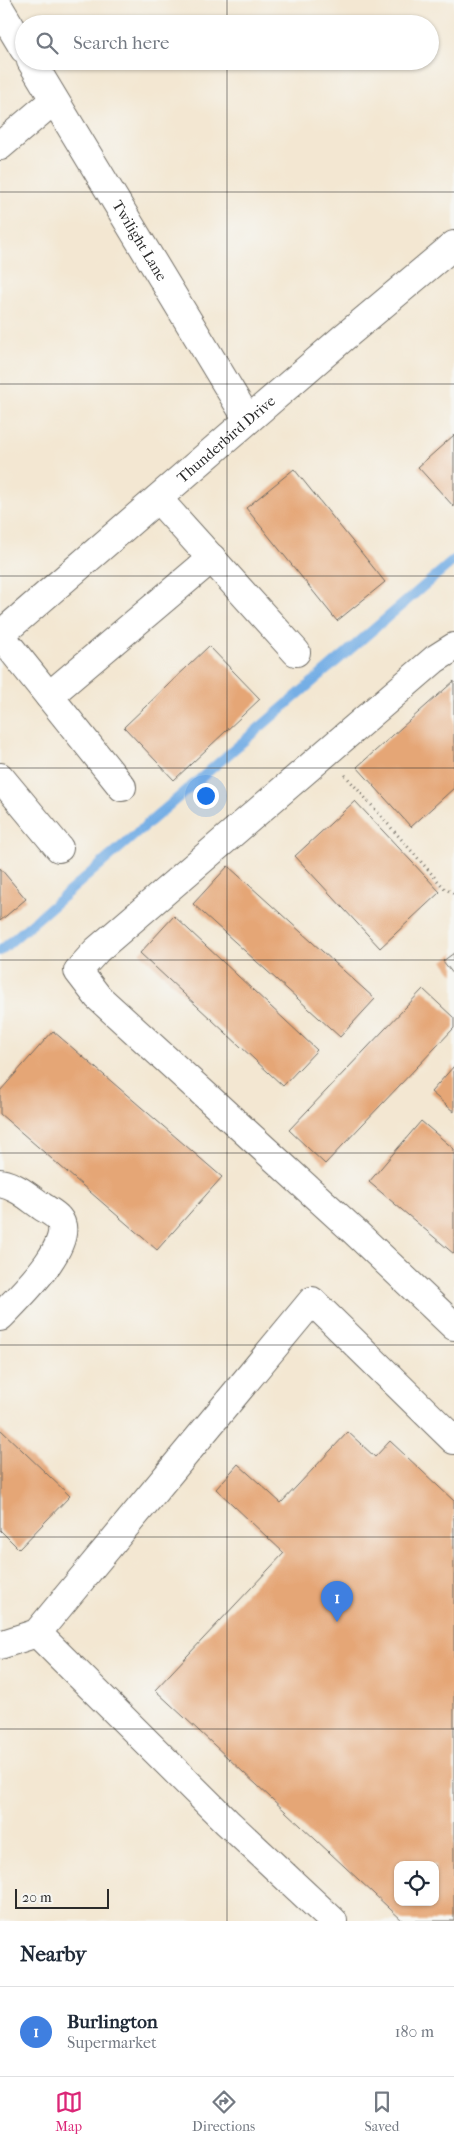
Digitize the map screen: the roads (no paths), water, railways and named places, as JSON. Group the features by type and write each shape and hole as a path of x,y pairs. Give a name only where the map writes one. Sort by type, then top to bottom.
{"street":[{"path":"0,9 15,34"},
{"name":"Twilight Lane","path":"36,70 248,420"},
{"path":"0,146 54,100"},
{"name":"Thunderbird Drive","path":"0,635 454,245"},
{"path":"158,499 296,652"},
{"path":"49,696 212,558"},
{"path":"0,635 122,787"},
{"path":"454,646 435,659 96,950 78,971 98,997 354,1230 454,1326"},
{"path":"0,777 59,848"},
{"path":"0,1183 13,1185 59,1219 63,1232 62,1239 44,1269 0,1318"},
{"path":"0,1646 37,1633 312,1301 454,1440"},
{"path":"37,1633 227,1822 333,1921"}],"waterway":[{"path":"0,951 454,560"}],"place":[{"name":"Burlington","path":"337,1622"}]}
